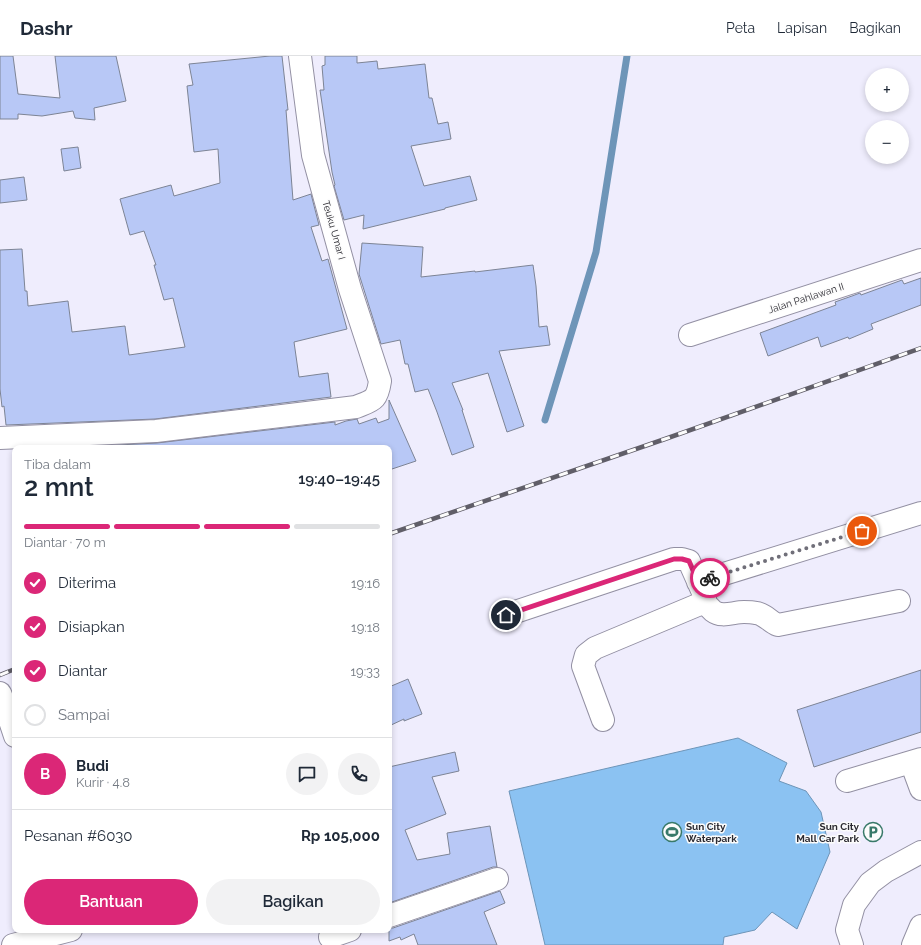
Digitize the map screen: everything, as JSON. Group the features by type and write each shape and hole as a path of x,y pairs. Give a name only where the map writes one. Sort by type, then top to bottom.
{"street":[{"name":"Teuku Umar I","path":"0,438 156,431 356,407 373,400 378,392 380,381 350,289 313,155 300,56"},
{"name":"Jalan Pahlawan II","path":"690,335 921,260"},
{"path":"701,592 921,513"},
{"path":"506,615 674,559 689,561 701,592 712,610 718,614 744,612 762,614 778,625 899,601"},
{"path":"603,720 583,666 586,655 595,648 700,604 701,592"},
{"path":"5,700 12,725"},
{"path":"847,781 916,760 921,789"},
{"path":"852,945 847,930 854,904 870,883 886,871 921,852"},
{"path":"392,915 497,879"},
{"path":"913,945 921,926"},
{"path":"14,945 60,933"},
{"path":"78,933 82,945"}],"water":[{"name":"Sun City Waterpark","path":"738,738 787,763 779,781 806,791 821,812 830,852 797,929 772,912 755,930 724,937 723,945 545,945 509,791"}],"building":[{"path":"0,56 13,56 18,94 60,98 55,56 116,56 126,101 94,108 95,120 75,118 73,111 42,116 18,114 18,119 0,119"},
{"path":"282,56 288,110 286,110 293,200 311,194 319,225 311,227 322,261 328,259 347,329 294,342 299,377 328,373 331,397 155,419 6,425 0,389 0,250 22,249 25,291 27,291 28,306 68,301 72,332 125,326 129,355 185,347 173,298 164,300 154,265 156,265 144,231 130,235 120,199 171,185 174,196 220,183 218,149 194,152 187,86 193,85 189,64"},
{"path":"325,56 357,56 357,63 377,61 378,69 425,64 429,98 432,98 438,124 448,122 451,139 411,146 424,186 470,176 477,200 363,229 364,215 344,220 334,186 320,90 324,90 322,66 325,65"},
{"path":"78,147 81,168 64,171 61,149"},
{"path":"24,177 27,200 0,203 0,180"},
{"path":"362,243 423,247 421,277 533,265 539,327 547,326 550,345 499,351 524,426 507,432 488,373 452,383 463,410 474,447 452,455 428,389 415,392 408,364 405,364 400,340 381,344 359,274"},
{"path":"921,278 921,305 871,324 873,329 849,339 848,337 821,347 818,337 768,356 760,333 836,305 835,302 860,293 861,295 902,280 904,284"},
{"path":"389,400 416,461 392,469 392,445 118,445 157,443 335,422 335,425 357,419 359,424 376,418 378,423 389,419"},
{"path":"921,670 921,732 814,767 797,710"},
{"path":"408,679 422,714 404,721 404,719 392,725 392,686"},
{"path":"455,752 459,771 432,777 446,814 405,830 417,860 450,854 447,833 490,826 497,867 493,867 392,902 392,766"},
{"path":"500,891 505,903 484,912 497,945 418,945 414,934 401,940 400,937 389,941 389,933 392,933 393,928"}],"waterway":[{"path":"545,420 596,252 627,56"}],"railway":[{"path":"392,533 665,439 921,348"},
{"path":"0,675 12,670"}],"way so far":[{"path":"710,578 862,531"}],"place":[{"name":"Sun City Waterpark","path":"672,832"},
{"name":"Sun City Mall Car Park","path":"873,832"}],"route":[{"path":"506,615 674,559 689,561 698,582 710,578"}]}
